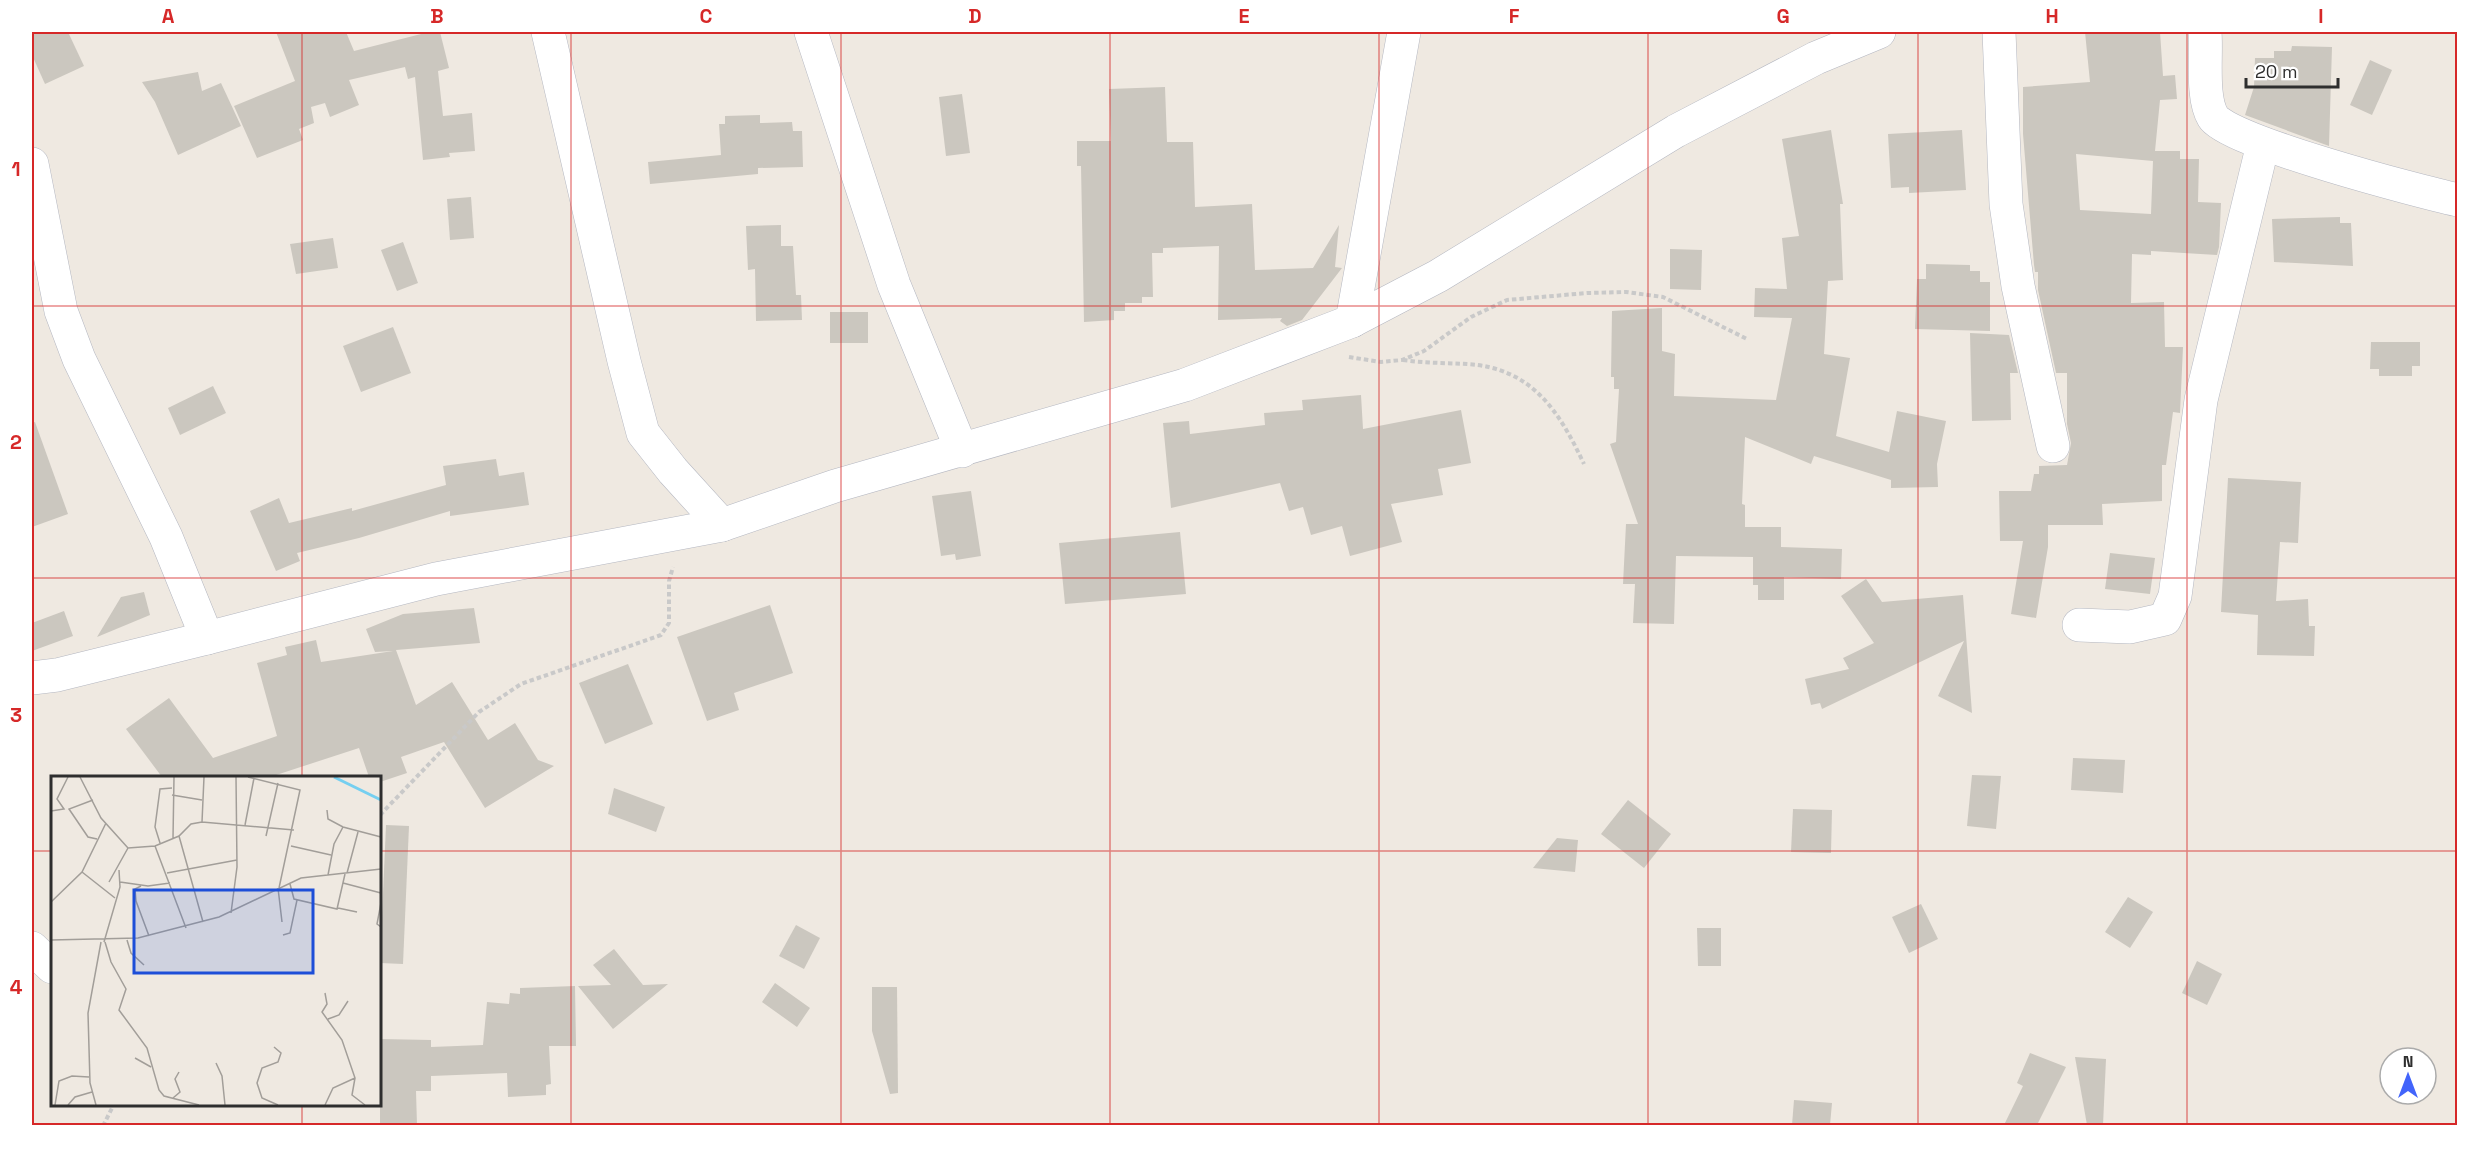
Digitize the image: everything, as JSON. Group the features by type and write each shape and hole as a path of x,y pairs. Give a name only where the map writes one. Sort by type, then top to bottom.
{"street":[{"path":"549,32 624,361 643,433 673,471 722,525"},
{"path":"811,32 894,285 962,451"},
{"path":"1352,321 1404,32"},
{"path":"32,678 57,675 436,579 722,525 835,486 962,451 1185,384 1352,321 1438,276 1676,131 1816,58 1879,32"},
{"path":"1999,32 2008,216 2018,286 2053,446"},
{"path":"2205,32 2208,102 2214,119 2225,128 2263,144 2457,200"},
{"path":"2079,625 2130,627 2165,619 2175,596 2201,400 2263,144"},
{"path":"32,164 61,310 79,359 166,537 207,638"},
{"path":"32,948 51,967"}],"path":[{"path":"1402,360 1424,351 1471,317 1507,300 1555,294 1626,292 1663,297 1747,339"},
{"path":"1342,357 1381,362 1402,360 1435,364 1468,364 1508,373 1551,404 1584,464"},
{"path":"381,814 479,712 521,684 661,635 669,622 669,581 684,532"},
{"path":"103,1125 113,1106"}],"building":[{"path":"32,32 68,32 84,66 45,84 32,55"},
{"path":"276,32 346,32 354,51 429,32 440,32 449,68 438,71 443,116 472,113 475,151 449,153 450,157 423,160 415,77 408,79 405,67 349,80 359,105 330,117 325,103 311,107 314,123 299,129 303,140 257,158 234,106 295,81"},
{"path":"2085,32 2160,32 2163,76 2175,75 2177,99 2160,100 2155,151 2180,151 2180,159 2199,159 2198,202 2221,203 2219,247 2217,255 2151,251 2151,255 2132,254 2131,303 2164,302 2165,347 2183,347 2180,413 2173,412 2166,465 2162,465 2162,501 2102,504 2103,525 2048,525 2048,547 2036,618 2011,614 2023,541 2000,541 1999,491 2031,491 2034,474 2039,474 2039,466 2067,465 2071,443 2067,424 2067,373 2056,373 2038,290 2038,272 2035,272 2034,265 2023,134 2023,87 2090,82","holes":["2076,154 2153,161 2151,214 2080,210"]},
{"path":"2292,46 2332,47 2329,146 2245,115 2254,87 2255,58 2274,58 2274,51 2291,51"},
{"path":"2370,60 2392,70 2372,115 2350,105"},
{"path":"198,72 202,91 221,83 241,126 178,155 155,102 142,82"},
{"path":"1165,87 1167,142 1193,142 1195,207 1252,204 1255,270 1313,268 1339,225 1335,267 1342,268 1302,320 1287,326 1280,321 1282,318 1218,320 1219,246 1163,248 1163,253 1152,253 1153,297 1142,297 1142,303 1125,303 1125,311 1114,311 1114,320 1084,322 1081,166 1077,166 1077,141 1111,141 1109,89"},
{"path":"962,94 970,153 946,156 939,97"},
{"path":"760,115 760,123 792,122 793,131 802,131 803,167 758,168 758,174 650,184 648,162 721,155 719,124 725,124 725,116"},
{"path":"1831,130 1843,204 1840,204 1843,280 1828,281 1824,354 1850,358 1836,436 1889,452 1897,411 1946,421 1937,464 1938,487 1891,488 1891,480 1814,456 1811,464 1745,437 1742,504 1745,505 1745,527 1781,527 1781,547 1842,549 1841,579 1784,577 1784,600 1758,600 1758,585 1753,585 1753,557 1676,556 1674,624 1633,623 1635,584 1623,584 1626,524 1638,524 1610,444 1616,442 1619,389 1614,389 1614,377 1611,377 1612,311 1662,308 1662,351 1675,354 1674,396 1776,400 1792,318 1754,317 1755,288 1787,289 1782,238 1799,236 1782,139"},
{"path":"1962,130 1966,190 1909,193 1909,187 1891,188 1888,134"},
{"path":"471,197 474,238 450,240 447,199"},
{"path":"2340,217 2340,223 2351,223 2353,266 2274,262 2272,219"},
{"path":"781,225 781,246 793,246 796,295 801,295 802,320 756,321 755,269 748,270 746,226"},
{"path":"333,238 338,268 296,274 290,244"},
{"path":"403,242 418,283 397,291 381,250"},
{"path":"1670,249 1702,250 1701,290 1670,289"},
{"path":"1926,264 1970,265 1970,271 1980,271 1980,282 1990,282 1990,331 1915,329 1917,279 1926,279"},
{"path":"830,312 868,312 868,343 830,343"},
{"path":"393,327 411,373 361,392 343,346"},
{"path":"1970,333 2009,335 2018,373 2010,373 2011,420 1972,421"},
{"path":"2371,342 2420,342 2420,366 2412,366 2412,376 2379,376 2379,369 2370,369"},
{"path":"213,386 226,413 180,435 168,408"},
{"path":"1361,395 1363,429 1461,410 1471,463 1438,469 1443,495 1391,504 1402,542 1350,556 1342,526 1311,535 1303,507 1289,511 1280,483 1171,508 1163,423 1189,421 1190,434 1265,425 1264,413 1303,410 1302,400"},
{"path":"35,422 68,514 32,527 32,423"},
{"path":"496,459 499,476 524,472 529,505 450,516 450,511 359,538 297,553 300,561 276,571 250,511 279,498 289,523 352,508 352,511 446,485 443,466"},
{"path":"2228,478 2301,482 2298,543 2280,542 2276,601 2308,599 2309,626 2315,626 2314,656 2257,655 2258,615 2221,612"},
{"path":"971,491 981,556 956,560 955,554 941,556 932,496"},
{"path":"1180,532 1186,594 1065,604 1059,543"},
{"path":"2110,553 2155,558 2150,594 2105,589"},
{"path":"1866,579 1882,602 1963,595 1972,713 1938,696 1964,641 1822,709 1820,703 1811,705 1805,679 1849,669 1843,658 1874,643 1841,596"},
{"path":"144,592 150,615 97,637 121,597"},
{"path":"770,605 793,673 734,693 739,710 707,721 677,637"},
{"path":"474,608 480,643 396,650 416,705 452,682 488,740 515,723 538,760 554,766 485,808 444,742 401,757 407,773 381,782 381,776 369,776 359,748 273,776 161,776 126,729 169,698 213,758 277,736 257,663 287,655 285,647 316,640 321,662 393,651 375,652 366,629 403,614"},
{"path":"64,611 73,636 32,651 32,623"},
{"path":"628,664 653,724 605,744 579,683"},
{"path":"2073,758 2125,760 2123,793 2071,790"},
{"path":"1972,775 2001,776 1996,829 1967,826"},
{"path":"614,788 665,807 656,832 608,814"},
{"path":"1628,800 1671,834 1644,868 1601,834"},
{"path":"1793,809 1832,810 1831,853 1791,852"},
{"path":"386,825 409,826 403,964 381,963"},
{"path":"1557,838 1578,840 1575,872 1533,868"},
{"path":"2128,897 2153,912 2130,948 2105,932"},
{"path":"1921,904 1938,939 1909,953 1892,917"},
{"path":"796,925 820,938 804,969 779,956"},
{"path":"1697,928 1721,928 1721,966 1698,966"},
{"path":"614,949 643,985 668,984 613,1029 578,986 611,985 593,965"},
{"path":"2197,961 2222,974 2207,1005 2182,993"},
{"path":"775,983 810,1008 797,1027 762,1002"},
{"path":"575,986 576,1046 549,1046 551,1084 546,1085 546,1095 508,1097 507,1073 431,1076 431,1091 416,1091 417,1125 380,1125 381,1039 431,1040 431,1047 483,1045 487,1002 509,1004 510,993 520,994 520,988"},
{"path":"872,987 897,987 898,1093 890,1094 872,1031"},
{"path":"2030,1053 2066,1067 2037,1125 2004,1125 2023,1086 2017,1083"},
{"path":"2075,1057 2106,1059 2103,1125 2087,1125"},
{"path":"1794,1100 1832,1103 1830,1125 1792,1125"}]}
